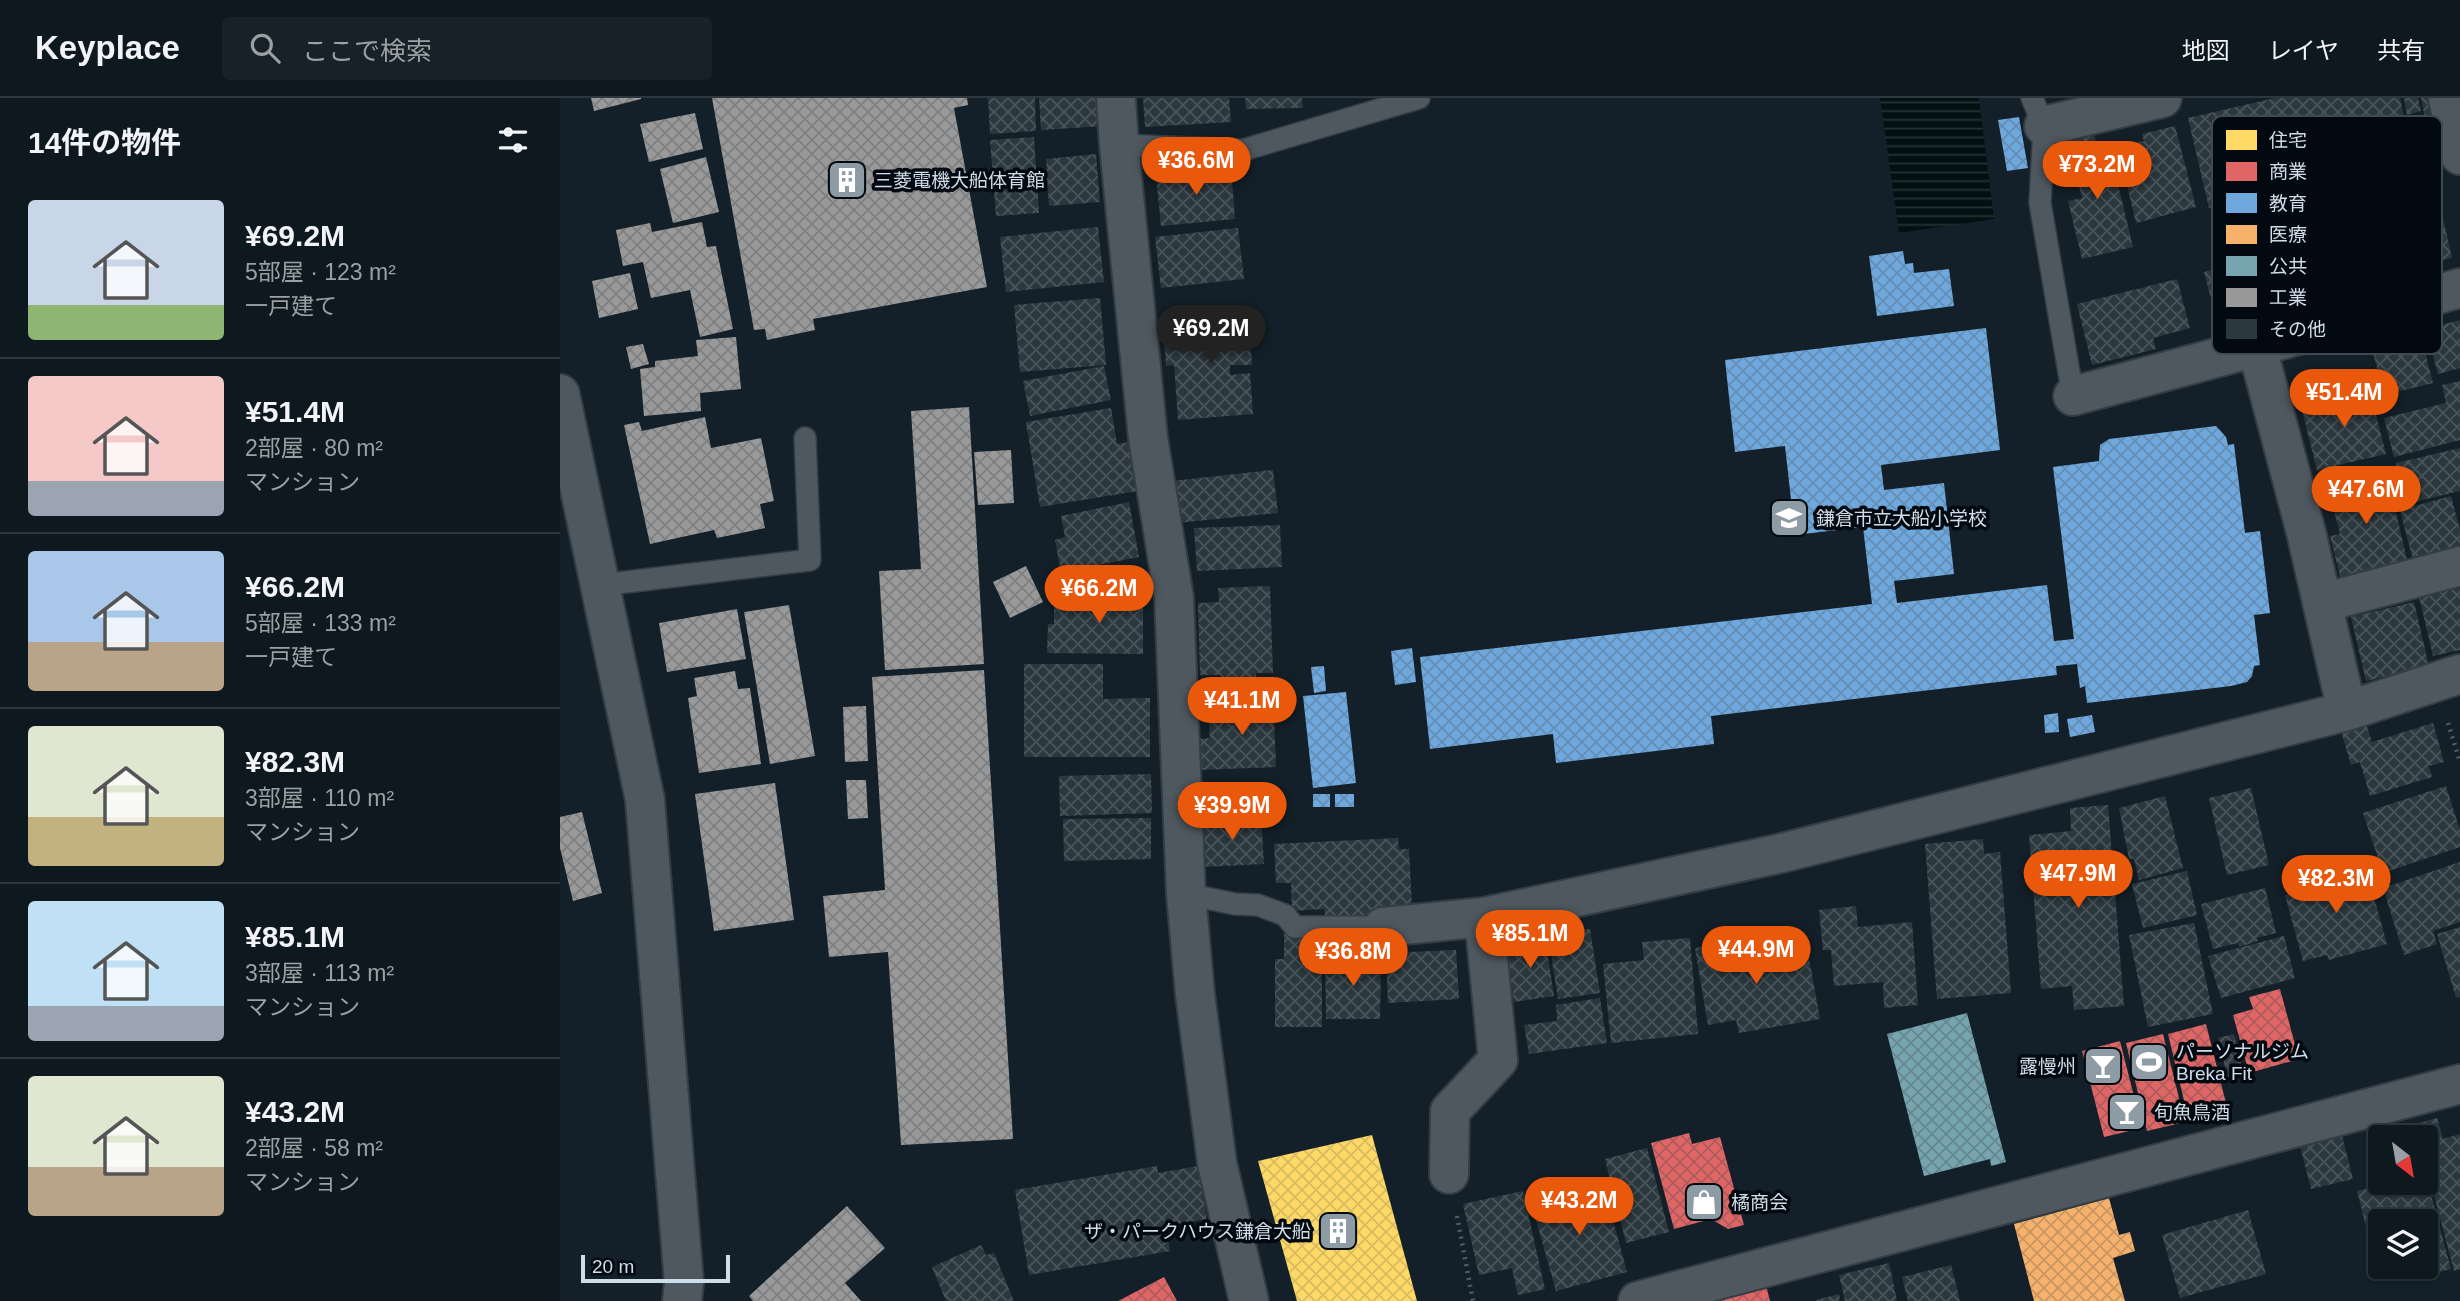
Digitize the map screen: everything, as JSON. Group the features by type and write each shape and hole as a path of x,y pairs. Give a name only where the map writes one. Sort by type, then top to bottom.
{"street":[{"path":"1116,98 1148,438 1174,598 1186,894 1195,994 1217,1163 1249,1301"},
{"path":"2038,112 2162,98"},
{"path":"2448,98 2460,155"},
{"path":"2442,293 2460,288"},
{"path":"2073,396 2228,354"},
{"path":"2260,354 2347,710"},
{"path":"560,394 645,800 684,1283 682,1301"},
{"path":"2322,603 2460,566"},
{"path":"1383,927 1484,917 1782,853 2347,710 2460,674"},
{"path":"1449,1174 1450,1111 1498,1060 1484,917"},
{"path":"1638,1301 2460,1084"}],"lane":[{"path":"1119,145 1243,150 1419,98"},
{"path":"2038,112 2040,203 2073,396"},
{"path":"601,585 810,560 805,439"},
{"path":"1186,894 1235,904 1258,905 1285,915 1295,927 1383,927"}],"path":[{"path":"1449,1174 1473,1301"}],"shaded area":[{"path":"1880,98 1979,98 1994,219 1899,233"}],"building: 住宅":[{"name":"ザ・パークハウス鎌倉大船","path":"1372,1135 1417,1301 1297,1301 1258,1161"}],"building: 商業":[{"path":"2280,989 2299,1059 2249,1073 2233,1015 2253,1009 2249,997"},
{"path":"2206,1024 2227,1107 2188,1117 2168,1034"},
{"path":"2163,1034 2185,1122 2147,1131 2126,1043"},
{"path":"2120,1041 2142,1128 2104,1137 2082,1051"},
{"path":"1689,1133 1692,1144 1720,1137 1744,1225 1728,1229 1711,1219 1674,1229 1651,1143"},
{"path":"1164,1277 1177,1301 1118,1301"},
{"path":"1766,1285 1770,1301 1706,1301"}],"building: 教育":[{"path":"2019,117 2028,168 2007,171 1998,120"},
{"path":"1903,251 1905,264 1913,263 1914,273 1949,269 1954,306 1877,316 1869,256"},
{"path":"1986,328 2000,450 1881,465 1884,490 1944,483 1954,574 1894,581 1897,603 2047,585 2054,641 2074,639 2053,467 2099,461 2100,445 2109,439 2216,426 2226,437 2228,445 2234,444 2245,533 2260,531 2270,613 2254,615 2260,665 2254,666 2252,676 2247,682 2087,703 2085,686 2080,688 2077,664 2056,666 2057,675 1711,716 1714,744 1556,763 1553,734 1430,749 1420,657 1872,604 1863,527 1795,535 1785,446 1735,452 1725,360"},
{"path":"1412,648 1416,682 1395,685 1391,651"},
{"path":"1324,666 1326,691 1314,693 1311,667"},
{"path":"1346,692 1356,783 1313,788 1303,696"},
{"path":"2058,713 2059,732 2045,733 2044,715"},
{"path":"2092,715 2095,732 2070,737 2067,719"},
{"path":"1313,794 1330,794 1330,807 1313,807"},
{"path":"1335,794 1354,794 1354,807 1335,807"}],"building: 医療":[{"path":"2109,1198 2119,1235 2130,1232 2135,1251 2113,1258 2125,1301 2034,1301 2014,1224"}],"building: 公共":[{"path":"1967,1013 2006,1162 1991,1166 1990,1159 1924,1176 1887,1034"}],"building: 工業":[{"path":"591,98 641,98 641,99 594,111"},
{"name":"三菱電機大船体育館","path":"712,98 967,98 968,105 954,108 987,287 813,319 815,330 767,340 765,329 754,330"},
{"path":"695,113 703,149 649,162 640,124"},
{"path":"706,157 719,212 673,223 660,169"},
{"path":"702,222 707,247 716,246 733,329 700,337 690,290 651,298 643,262 623,266 616,230 650,223 652,232"},
{"path":"630,273 638,309 599,318 592,281"},
{"path":"736,337 741,389 700,393 701,411 644,416 640,369 655,367 655,361 698,356 696,340"},
{"path":"643,344 649,364 631,369 626,347"},
{"path":"969,407 984,664 885,670 879,571 921,569 911,411"},
{"path":"705,417 711,448 761,438 774,501 760,504 765,528 717,538 714,530 650,544 624,425 639,422 642,431"},
{"path":"1011,450 1014,503 978,505 974,452"},
{"path":"1026,566 1043,602 1010,618 993,582"},
{"path":"789,605 815,756 770,764 744,612"},
{"path":"737,609 746,659 667,672 659,623"},
{"path":"984,670 1013,1139 901,1145 888,952 829,957 823,896 885,890 872,677"},
{"path":"735,671 738,689 750,688 761,764 699,773 688,698 697,696 694,678"},
{"path":"866,706 868,761 845,762 843,707"},
{"path":"846,780 866,780 868,818 848,819"},
{"path":"775,783 794,920 714,931 695,794"},
{"path":"582,812 602,893 573,901 560,848 560,817"},
{"path":"847,1206 885,1248 845,1283 861,1301 753,1301 749,1296"}],"building: その他":[{"path":"988,98 1035,98 1036,131 990,134"},
{"path":"1039,98 1103,98 1104,126 1041,130"},
{"path":"1143,98 1229,98 1231,122 1145,127"},
{"path":"1245,98 1302,98 1303,108 1246,109"},
{"path":"2275,98 2400,98 2404,116 2212,116 2212,207 2209,208 2188,118"},
{"path":"2404,98 2418,98 2421,111 2407,115"},
{"path":"2421,98 2433,98 2437,116 2425,116"},
{"path":"2175,126 2196,207 2136,223 2118,147 2144,141 2142,134"},
{"path":"2094,134 2098,149 2109,147 2133,247 2082,259 2068,201 2082,198 2068,140"},
{"path":"1034,137 1039,213 996,216 990,140"},
{"path":"1096,154 1100,202 1049,206 1046,159"},
{"path":"1231,168 1235,219 1161,226 1156,175"},
{"path":"2442,214 2452,258 2442,260"},
{"path":"1098,227 1104,282 1006,292 1000,237"},
{"path":"1238,228 1244,279 1161,288 1155,237"},
{"path":"2212,270 2212,302 2204,272"},
{"path":"2177,279 2190,328 2153,338 2156,349 2092,365 2077,304"},
{"path":"1100,298 1106,365 1020,372 1014,305"},
{"path":"1248,309 1252,365 1230,365 1230,375 1250,373 1253,414 1178,420 1174,365 1166,366 1163,324 1206,321 1206,312"},
{"path":"2460,320 2460,368 2438,374 2433,354 2442,354 2442,325"},
{"path":"2373,354 2425,354 2433,383 2384,395"},
{"path":"1104,366 1111,400 1030,416 1023,381"},
{"path":"2460,381 2460,440 2394,457 2384,418 2446,403 2442,385"},
{"path":"2368,384 2386,454 2317,470 2302,410 2332,404 2329,394"},
{"path":"1111,408 1117,444 1130,442 1138,491 1040,507 1026,422"},
{"path":"2460,448 2460,491 2405,504 2396,463"},
{"path":"1273,470 1278,513 1177,523 1172,481"},
{"path":"2386,470 2408,564 2341,580 2330,536 2340,534 2327,484"},
{"path":"2451,496 2460,530 2460,552 2414,564 2400,510"},
{"path":"1129,502 1139,557 1061,572 1055,540 1065,537 1061,516"},
{"path":"1280,525 1282,567 1197,571 1194,528"},
{"path":"1270,586 1273,673 1256,673 1256,681 1221,683 1221,675 1200,675 1198,603 1219,602 1218,588"},
{"path":"2460,588 2460,650 2433,656 2419,597"},
{"path":"1089,591 1143,592 1143,654 1047,653 1048,624 1054,624 1054,603 1089,603"},
{"path":"2414,602 2429,666 2366,681 2351,617"},
{"path":"1024,664 1103,664 1103,699 1150,698 1150,757 1024,757"},
{"path":"1273,693 1276,767 1199,770 1197,739 1210,738 1209,723 1236,721 1235,695"},
{"path":"2433,723 2444,762 2429,766 2432,777 2370,796 2360,762 2351,765 2341,731 2366,724 2372,742"},
{"path":"1151,774 1152,813 1060,816 1059,776"},
{"path":"2446,786 2460,830 2460,847 2383,873 2363,813"},
{"path":"2251,788 2269,865 2227,875 2209,798"},
{"path":"2165,796 2183,868 2139,880 2134,859 2129,859 2119,808"},
{"path":"2108,805 2124,1006 2074,1010 2072,986 2041,989 2029,835 2071,831 2070,808"},
{"path":"1261,816 1264,864 1203,867 1200,819"},
{"path":"1151,818 1151,859 1064,861 1063,819"},
{"path":"1398,838 1399,849 1409,849 1412,907 1396,914 1325,918 1324,909 1292,911 1291,883 1276,883 1274,844"},
{"path":"1983,839 1984,854 2000,852 2011,993 1937,999 1925,844"},
{"path":"2364,862 2387,944 2329,960 2327,955 2303,961 2285,895 2310,888 2307,878"},
{"path":"2460,862 2460,922 2433,931 2437,944 2404,955 2383,888"},
{"path":"2187,871 2197,915 2143,928 2132,884"},
{"path":"2265,888 2276,933 2239,947 2238,943 2213,949 2201,904"},
{"path":"1856,906 1858,927 1912,922 1918,1005 1884,1008 1883,982 1834,986 1831,950 1823,950 1819,910"},
{"path":"2194,923 2213,1014 2148,1027 2129,935"},
{"path":"2460,927 2460,997 2456,998 2437,934"},
{"path":"1590,929 1600,993 1558,999 1548,935"},
{"path":"1284,934 1322,935 1322,1027 1275,1027 1275,959 1284,959"},
{"path":"1766,935 1769,959 1808,952 1820,1019 1739,1033 1736,1020 1708,1025 1695,948"},
{"path":"2284,936 2295,978 2221,998 2208,956"},
{"path":"1545,937 1554,996 1514,1002 1505,944"},
{"path":"1690,938 1698,1034 1611,1043 1603,964 1644,960 1642,942"},
{"path":"1456,950 1459,999 1388,1003 1386,953"},
{"path":"1381,956 1380,1019 1326,1019 1325,957"},
{"path":"1600,998 1607,1043 1529,1054 1524,1025 1557,1021 1556,1005"},
{"path":"2234,1034 2244,1075 2228,1079 2218,1038"},
{"path":"2437,1118 2443,1139 2460,1134 2460,1269 2454,1271 2434,1195 2438,1195 2438,1125 2415,1124"},
{"path":"2341,1132 2353,1179 2311,1189 2299,1142"},
{"path":"1647,1148 1669,1232 1626,1243 1605,1159"},
{"path":"1157,1166 1158,1173 1198,1166 1207,1219 1166,1226 1170,1251 1029,1275 1015,1190"},
{"path":"1603,1183 1627,1272 1556,1291 1531,1202"},
{"path":"2368,1188 2368,1195 2431,1195 2435,1209 2368,1209 2368,1234 2357,1191"},
{"path":"1523,1191 1545,1289 1518,1295 1512,1268 1479,1275 1463,1204"},
{"path":"2248,1210 2266,1274 2180,1298 2162,1235"},
{"path":"2438,1221 2451,1269 2438,1272"},
{"path":"981,1245 986,1255 994,1253 1014,1301 946,1301 932,1267"},
{"path":"1889,1263 1897,1301 1845,1301 1839,1275"},
{"path":"1951,1265 1960,1301 1908,1301 1902,1277"},
{"path":"1839,1294 1840,1301 1816,1301 1816,1300"}],"place":[{"name":"三菱電機大船体育館","path":"847,180"},
{"name":"鎌倉市立大船小学校","path":"1789,518"},
{"name":"パーソナルジム Breka Fit","path":"2149,1062"},
{"name":"露慢州","path":"2103,1066"},
{"name":"旬魚鳥酒","path":"2127,1112"},
{"name":"橘商会","path":"1704,1202"},
{"name":"ザ・パークハウス鎌倉大船","path":"1338,1231"}]}
